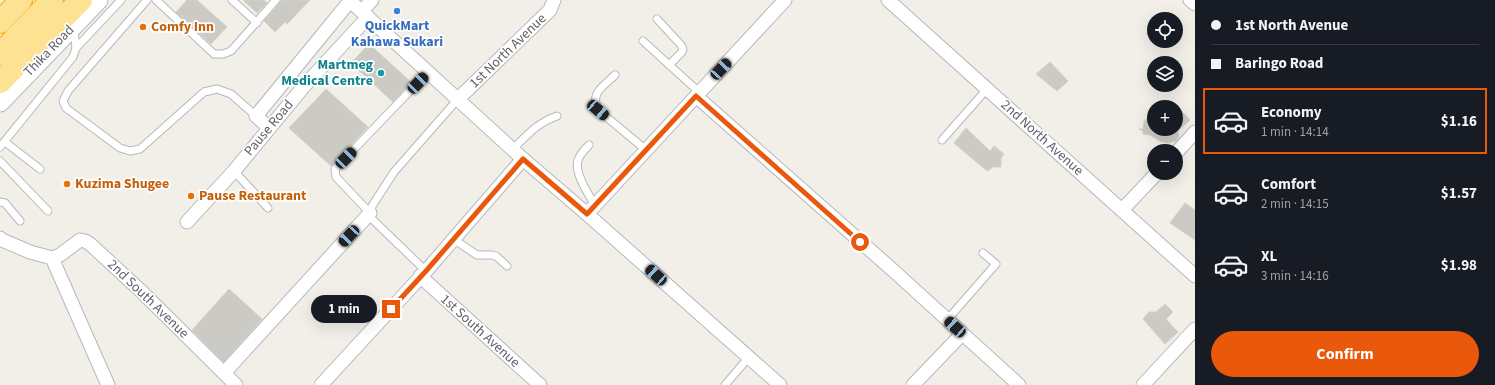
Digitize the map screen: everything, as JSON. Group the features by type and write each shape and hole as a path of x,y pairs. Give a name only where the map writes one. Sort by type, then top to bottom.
{"highway":[{"path":"2,20 21,0"},
{"path":"0,54 52,0"},
{"path":"0,82 81,0"}],"main road":[{"name":"Thika Road","path":"0,102 98,0"}],"street":[{"name":"Pause Road","path":"187,222 234,171 365,14 372,0"},
{"name":"1st North Avenue","path":"458,99 550,10 554,0"},
{"path":"591,209 785,0"},
{"name":"2nd North Avenue","path":"888,0 1195,276"},
{"path":"1190,0 1195,4"},
{"path":"269,128 256,116 350,1 512,150 591,209 780,385"},
{"path":"698,94 1019,385"},
{"path":"1183,145 1195,132"},
{"path":"321,385 423,274 523,159"},
{"path":"1122,210 1150,180"},
{"path":"229,380 370,213"},
{"path":"0,238 30,252 52,258 108,385"},
{"name":"2nd South Avenue","path":"52,258 80,240 90,244 141,291 229,380"},
{"name":"1st South Avenue","path":"423,274 540,385"},
{"path":"1143,385 1195,329"},
{"path":"913,385 962,334"}],"lane":[{"path":"76,48 121,0"},
{"path":"147,0 68,91 63,101 66,108 120,148 130,152 140,149 204,92 217,89 231,94 256,116"},
{"path":"156,0 214,54 223,54 231,51 276,0"},
{"path":"232,0 257,23"},
{"path":"657,20 683,49 670,65"},
{"path":"40,169 2,144 73,57 76,48 74,26"},
{"path":"642,41 670,65 698,94"},
{"path":"423,274 372,219 370,213 336,177 335,169 428,72"},
{"path":"615,75 595,95 594,102 598,110 646,150"},
{"path":"942,140 987,89"},
{"path":"370,213 372,206 394,172 458,99"},
{"path":"512,150 537,126 546,120 557,116"},
{"path":"589,145 578,158 576,165 591,209"},
{"path":"0,161 48,212"},
{"path":"234,171 268,208"},
{"path":"0,202 5,203 20,221"},
{"path":"453,239 477,255 492,254 507,266"},
{"path":"947,320 996,264 983,253"},
{"path":"725,385 749,357"}],"building":[{"path":"187,0 197,0 227,27 211,44 176,12"},
{"path":"243,0 264,0 267,3 257,13"},
{"path":"281,0 310,0 287,24 285,22 275,32 264,21"},
{"name":"Martmeg Medical Centre","path":"369,44 411,82 393,102 351,63"},
{"path":"1050,62 1068,81 1057,91 1036,74"},
{"path":"326,89 368,127 331,166 289,128"},
{"path":"1183,112 1190,120 1183,126"},
{"path":"1147,118 1147,135 1143,134 1143,131 1139,129 1143,129 1144,122"},
{"path":"966,128 990,151 994,146 1004,154 1001,158 1001,167 993,167 987,171 954,143"},
{"path":"1152,136 1179,136 1176,141 1167,143"},
{"path":"1185,203 1195,210 1195,240 1170,223"},
{"path":"229,289 262,319 224,362 192,330"},
{"path":"1165,304 1173,312 1166,319 1178,332 1165,344 1143,319 1149,312 1156,312"}],"place":[{"name":"QuickMart Kahawa Sukari","path":"397,11"},
{"name":"Comfy Inn","path":"143,27"},
{"name":"Martmeg Medical Centre","path":"381,73"},
{"name":"Kuzima Shugee","path":"67,184"},
{"name":"Pause Restaurant","path":"191,196"}],"route":[{"path":"391,309 523,159 587,214 696,96 860,242"}]}
